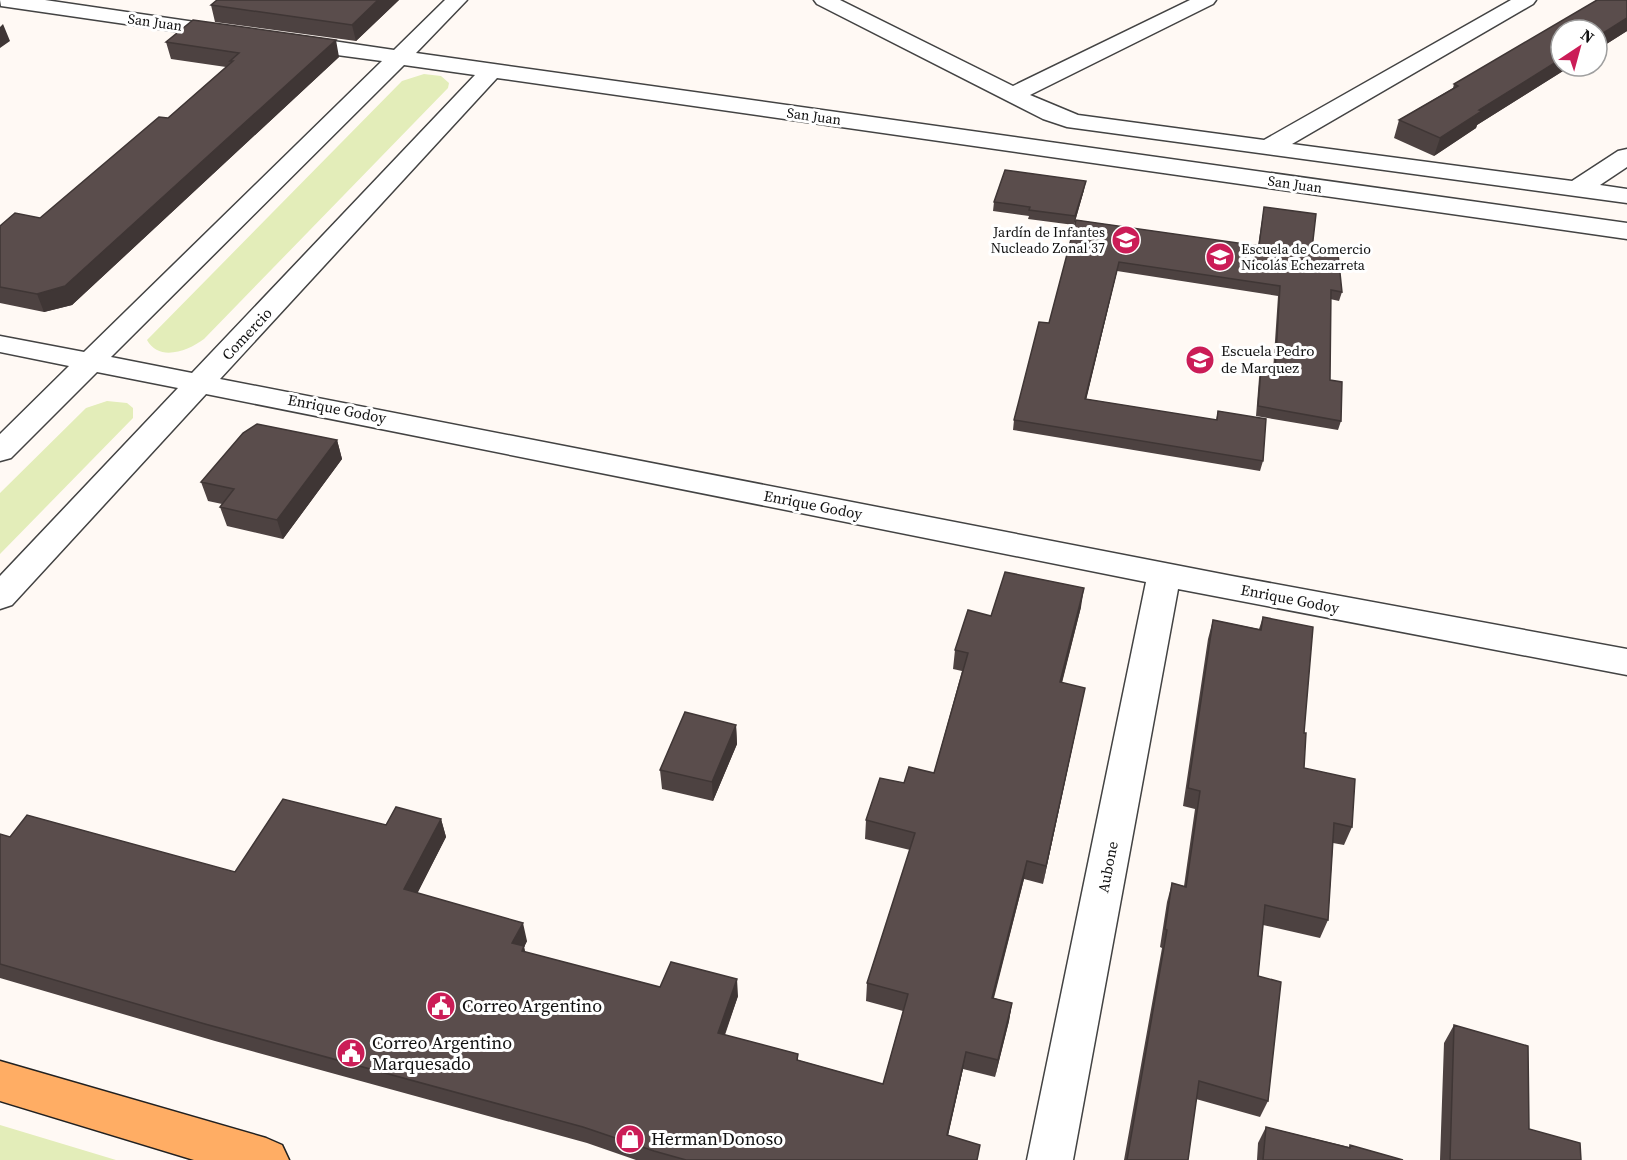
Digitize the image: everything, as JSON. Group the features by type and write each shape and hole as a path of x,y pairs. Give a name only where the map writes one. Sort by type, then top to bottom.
{"main road":[{"path":"0,1081 266,1160"}],"street":[{"name":"San Juan","path":"1,0 246,35"},
{"path":"0,451 397,57 458,0"},
{"path":"824,0 1051,114 1075,122 1627,196"},
{"path":"1014,94 1206,0"},
{"path":"1267,148 1527,0"},
{"path":"851,14 878,2"},
{"name":"San Juan","path":"269,39 1627,231"},
{"name":"Comercio","path":"0,597 492,70"},
{"path":"1577,189 1627,156"},
{"name":"Enrique Godoy","path":"0,344 202,382 1164,574 1627,662"},
{"name":"Aubone","path":"1050,1160 1164,574"}],"green space":[{"path":"424,74 441,76 449,83 448,88 204,339 174,352 166,353 152,347 147,340 402,81"},
{"path":"107,401 127,403 133,408 133,418 0,554 0,493 86,408"},
{"path":"0,1125 116,1160 0,1160"}],"building":[{"path":"217,0 378,0 352,25 211,5"},
{"path":"1597,0 1627,0 1627,18 1609,29 1609,18 1566,18"},
{"path":"193,20 336,40 65,286 37,294 0,287 0,226 15,213 40,218 159,117 168,118 233,61 230,61 239,53 166,42"},
{"path":"1549,28 1549,66 1479,110 1482,111 1440,138 1399,120 1458,86 1454,84"},
{"path":"1005,170 1086,181 1075,216 1029,210 1030,207 994,202"},
{"path":"1264,207 1316,214 1312,249 1338,254 1342,292 1331,290 1330,380 1342,382 1341,421 1258,406 1261,369 1275,371 1280,286 1119,262 1085,399 1217,420 1218,411 1266,419 1263,461 1014,420 1039,322 1049,323 1076,220 1259,246"},
{"path":"257,424 337,440 277,520 220,507 234,489 201,482 243,433"},
{"path":"1005,572 1084,588 1060,682 1085,688 1046,866 1027,861 992,998 1012,1003 998,1060 966,1052 947,1135 980,1145 977,1160 686,1160 583,1127 205,1024 0,964 0,834 10,837 27,815 235,872 283,799 386,825 396,807 441,819 404,889 523,923 512,943 524,946 522,951 660,987 671,962 737,979 718,1033 798,1054 797,1060 883,1084 908,994 867,983 915,833 866,820 880,778 904,783 909,767 934,773 968,653 955,650 968,610 991,616"},
{"path":"1263,617 1313,627 1304,733 1306,733 1304,768 1355,779 1352,827 1334,823 1328,920 1265,905 1258,976 1281,982 1268,1101 1199,1081 1188,1160 1127,1160 1167,930 1165,929 1172,883 1186,887 1200,791 1188,788 1213,620 1261,630"},
{"path":"685,712 736,725 712,782 660,770"},
{"path":"1454,1025 1528,1046 1529,1129 1580,1143 1581,1160 1450,1160"},
{"path":"1266,1127 1350,1148 1350,1145 1403,1160 1263,1160"}],"place":[{"name":"Jardín de Infantes Nucleado Zonal 37","path":"1126,240"},
{"name":"Escuela de Comercio Nicolás Echezarreta","path":"1220,257"},
{"name":"Escuela Pedro de Marquez","path":"1200,360"},
{"name":"Correo Argentino","path":"441,1006"},
{"name":"Correo Argentino Marquesado","path":"351,1053"},
{"name":"Herman Donoso","path":"630,1139"}]}
